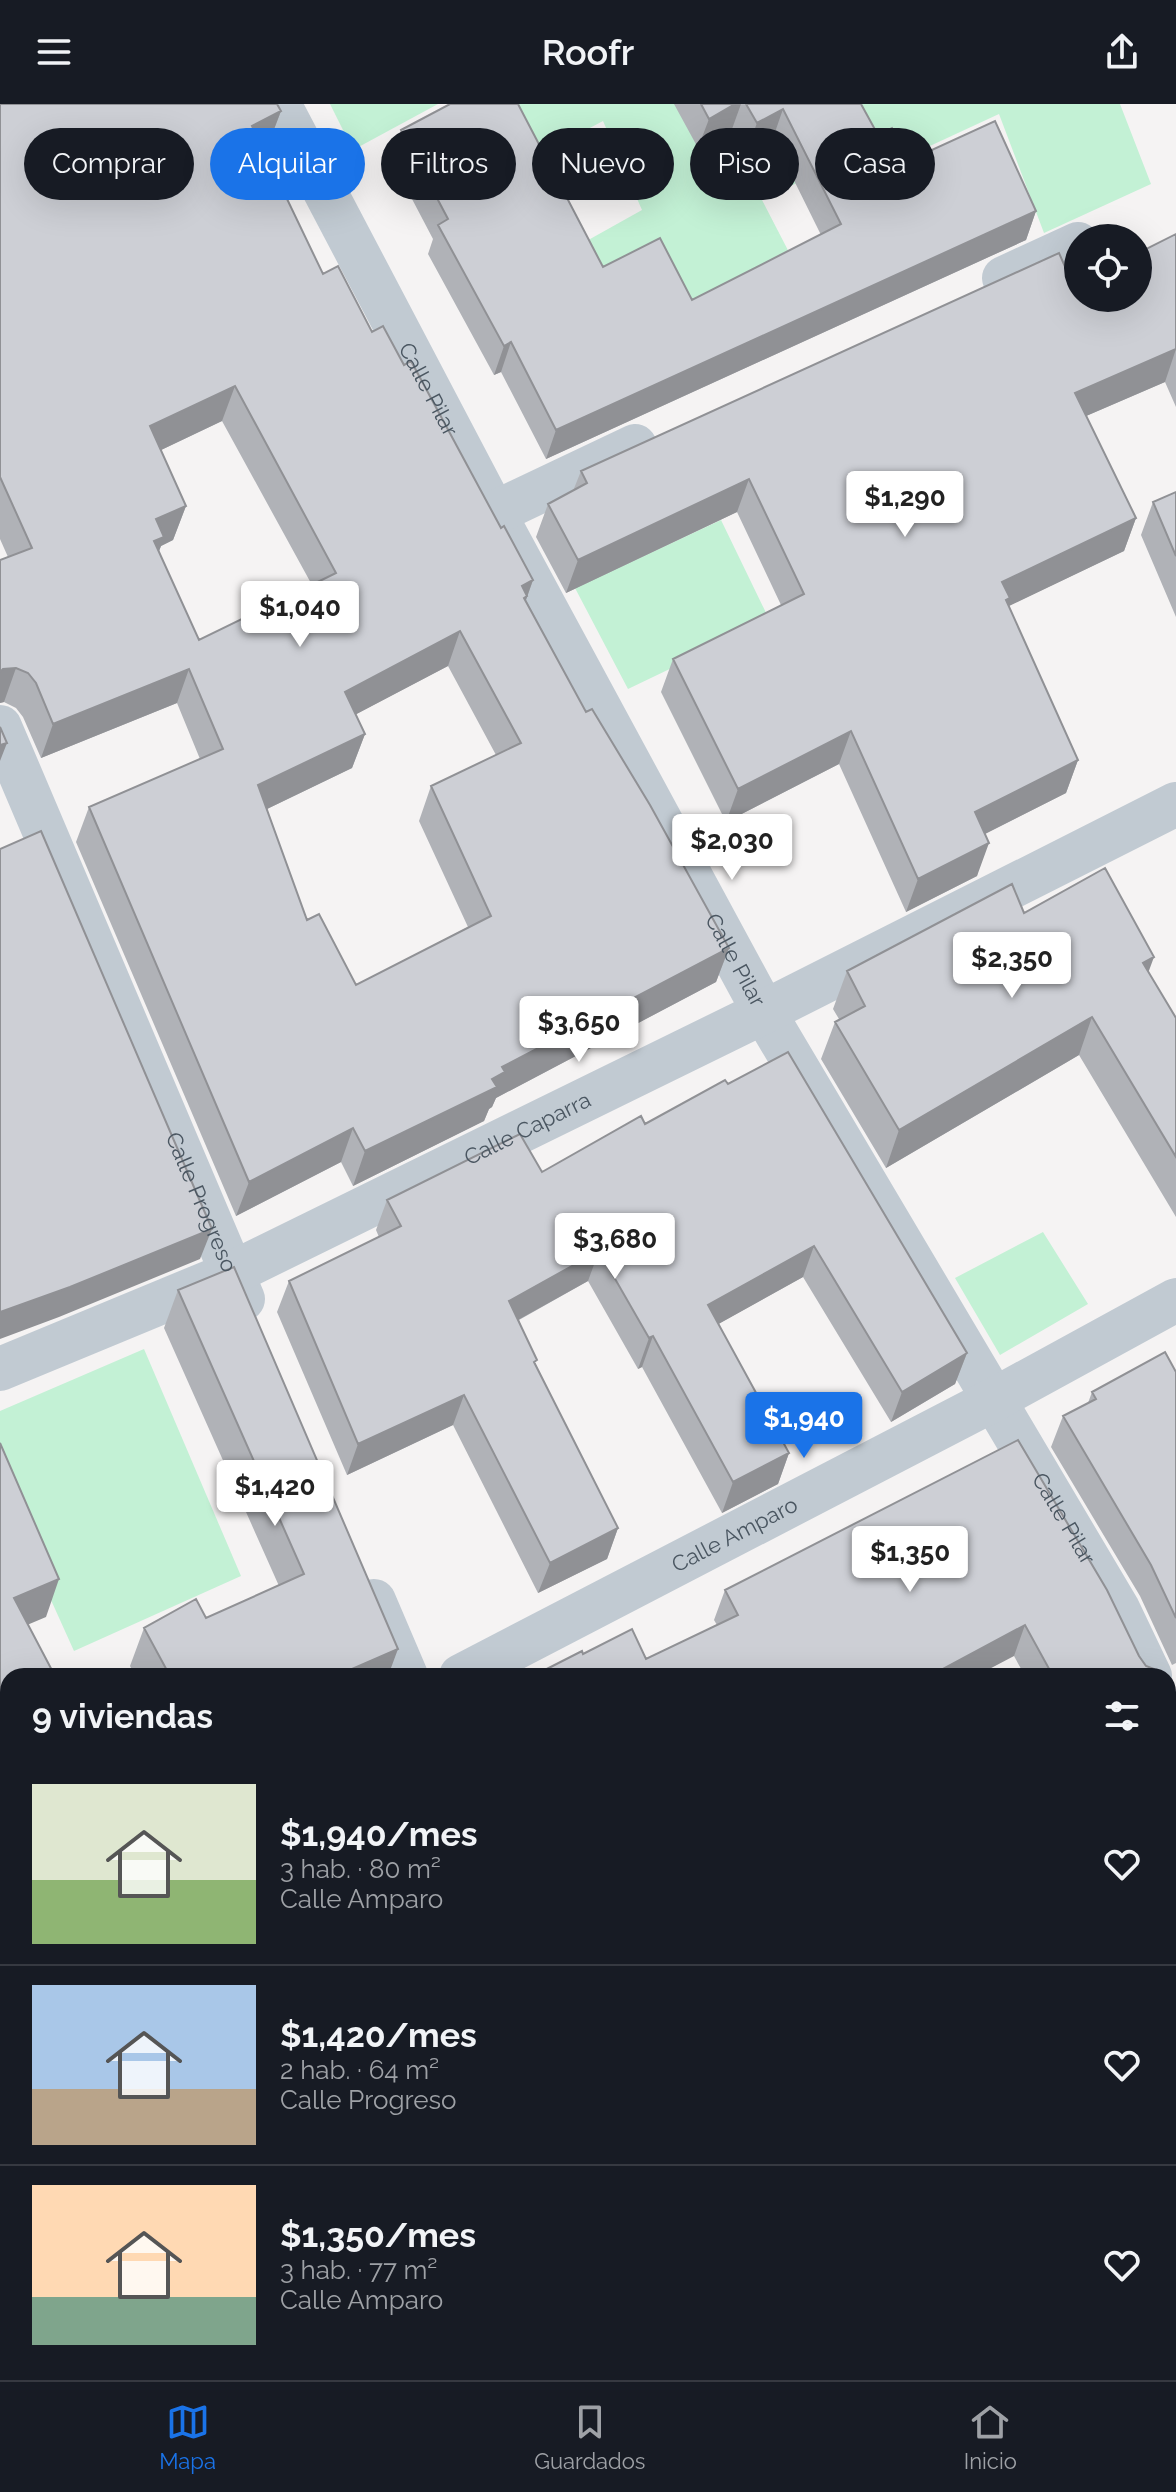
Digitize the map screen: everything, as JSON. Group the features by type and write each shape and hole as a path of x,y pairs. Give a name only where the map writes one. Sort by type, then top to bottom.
{"street":[{"name":"Calle Pilar","path":"279,104 494,513 764,1012 1118,1609 1146,1668"},
{"path":"964,296 1064,251"},
{"path":"494,513 666,432"},
{"name":"Calle Progreso","path":"0,727 13,793 257,1331"},
{"name":"Calle Caparra","path":"0,1369 232,1273 764,1012 1176,804"},
{"name":"Calle Amparo","path":"476,1668 995,1399 1176,1300"},
{"path":"356,1561 403,1668"}],"green space":[{"path":"330,104 438,104 394,128 381,128 381,135 365,144 365,128 342,128"},
{"path":"513,104 1120,104 1151,184 1044,233 999,114 935,144 935,128 815,128 815,174 799,182 799,128 690,128 690,200 762,200 792,258 689,311 591,282 574,248 642,210 638,200 674,200 674,128 606,128 603,121 590,128 532,128 532,150"},
{"path":"721,520 770,621 628,689 575,588"},
{"path":"1043,1232 1088,1304 1000,1355 955,1278"},
{"path":"144,1349 241,1576 74,1651 0,1487 0,1411"}],"building":[{"path":"0,104 277,104 281,111 253,128 210,128 210,200 288,200 323,274 338,266 372,332 383,326 404,365 411,361 501,528 504,526 533,580 522,586 527,596 524,598 586,712 592,709 650,805 729,948 502,1067 505,1072 492,1079 497,1087 365,1151 353,1128 249,1182 89,807 223,749 189,669 53,724 36,683 28,673 16,668 0,672 0,560 32,548 0,477","holes":["235,386 336,573 199,640 154,541 164,537 156,519 186,506 150,426","460,631 521,743 431,786 491,916 356,985 319,914 307,920 258,785 365,734 345,692"]},
{"path":"450,104 518,104 532,131 532,200 568,200 603,267 660,238 692,300 841,224 829,200 935,200 935,149 995,121 1036,211 556,430 511,342 504,346 438,225 448,219 438,200 516,200 516,128 405,128"},
{"path":"701,104 735,104 709,119"},
{"path":"746,104 861,104 874,128 815,128 815,172 799,141 799,128 793,128 783,109 757,123"},
{"path":"1176,234 1176,349 1075,393 1136,518 1002,582 1010,598 1006,600 1078,760 975,812 989,843 918,879 851,731 738,789 673,659 804,594 749,479 578,560 548,504 587,483 581,471 1059,253 1064,264 1064,312 1152,312 1152,246"},
{"path":"1176,492 1176,556 1153,502"},
{"path":"0,727 7,743 0,745"},
{"path":"41,831 212,1229 0,1312 0,849"},
{"path":"1105,868 1154,957 1143,963 1176,1018 1176,1157 1092,1017 899,1130 835,1022 865,1006 847,971 1012,884 1024,913"},
{"path":"788,1052 967,1353 902,1392 814,1246 708,1305 789,1453 733,1482 653,1336 649,1338 599,1251 509,1301 537,1360 534,1362 618,1528 550,1563 464,1395 358,1444 289,1281 401,1226 387,1200 520,1134 542,1172 641,1116 645,1124 725,1080 728,1084"},
{"path":"234,1267 398,1649 354,1668 166,1668 144,1628 196,1599 206,1618 304,1574 178,1290"},
{"path":"1165,1352 1176,1372 1176,1618 1151,1565 1063,1416 1096,1399 1092,1392"},
{"path":"1018,1440 1107,1590 1139,1656 1151,1668 1049,1668 1025,1625 945,1668 549,1668 632,1629 646,1659 738,1615 725,1590"},
{"path":"0,1443 59,1579 14,1598 51,1668 0,1668"}]}
